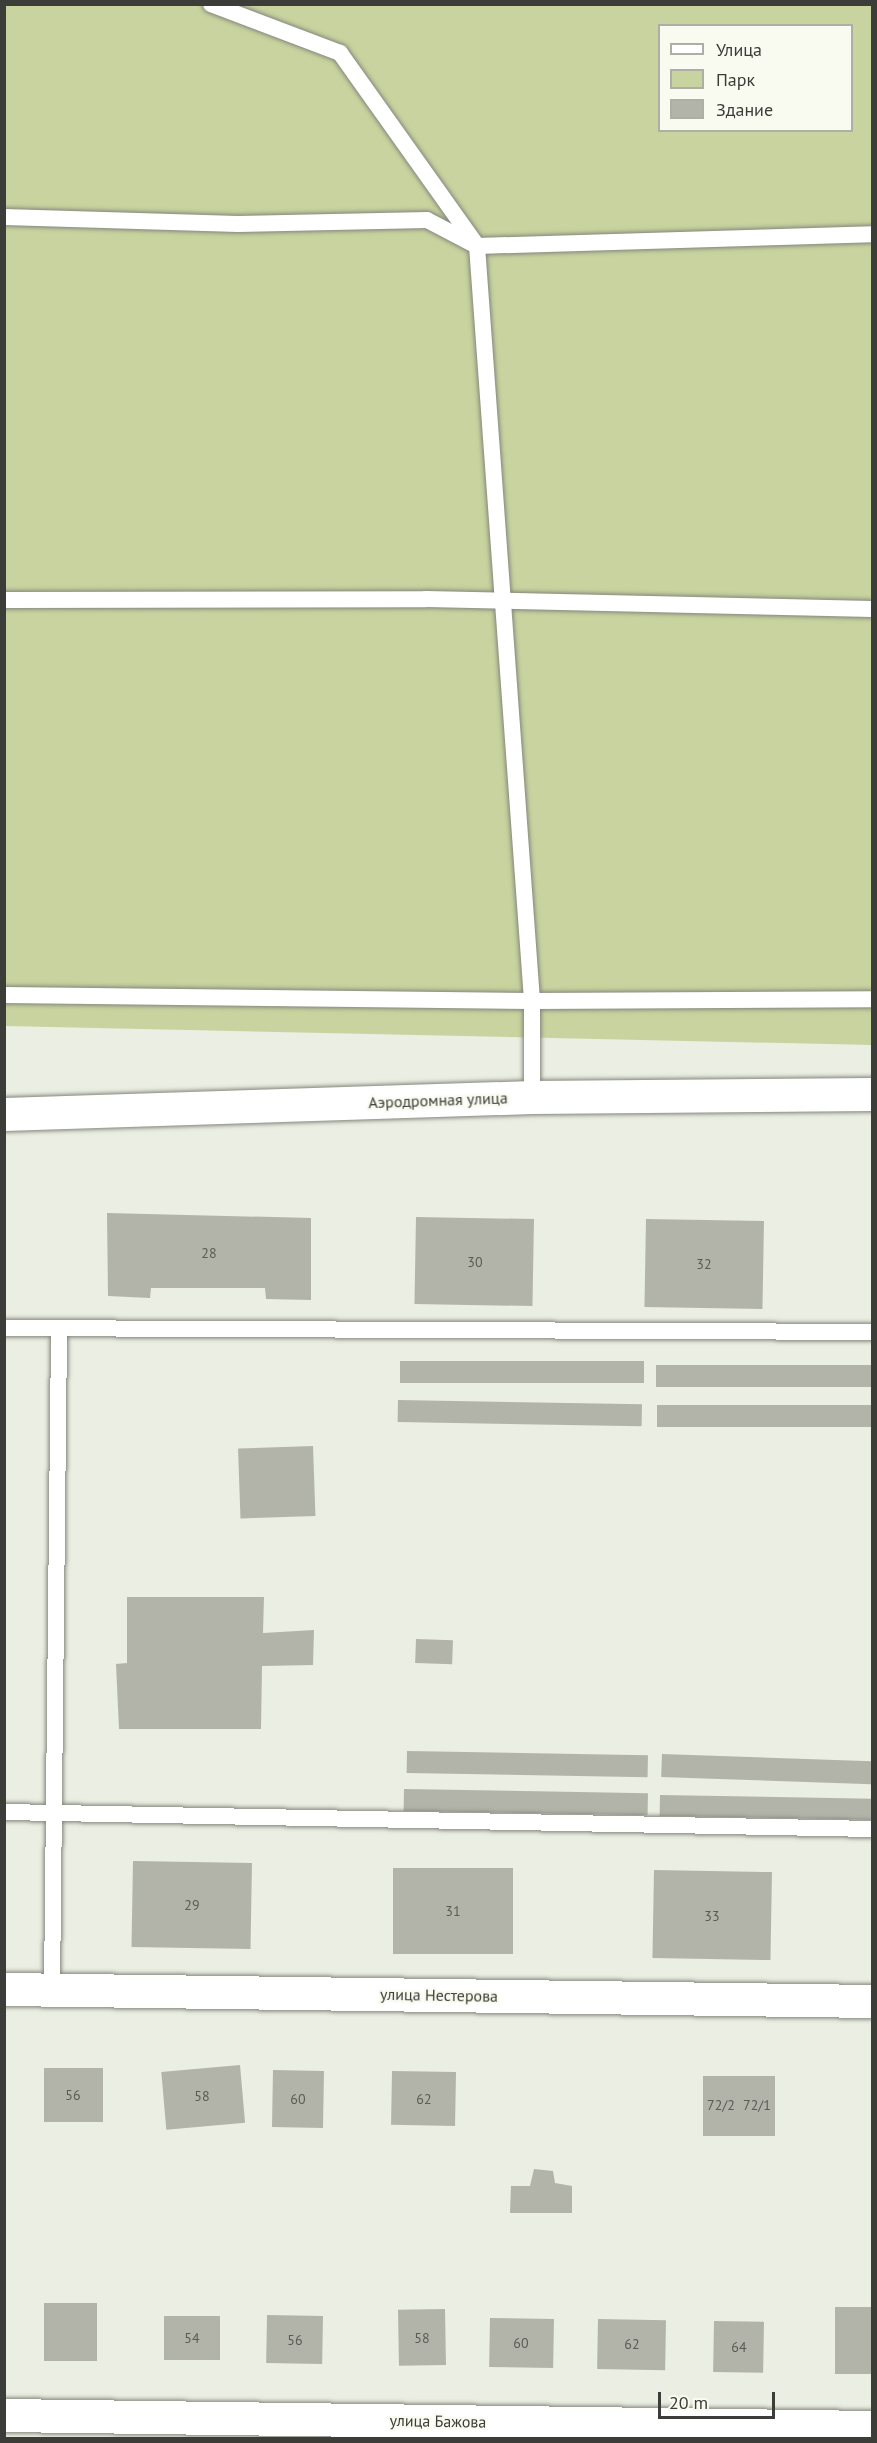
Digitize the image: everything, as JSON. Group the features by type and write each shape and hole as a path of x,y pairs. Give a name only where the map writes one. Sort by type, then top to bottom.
{"street":[{"name":"Аэродромная улица","path":"4,1114 532,1097 873,1094"},
{"name":"улица Нестерова","path":"4,1989 873,2001"},
{"name":"улица Бажова","path":"4,2415 873,2427"}],"lane":[{"path":"212,4 340,53 477,246 532,1001 532,1097"},
{"path":"4,217 238,224 427,220 477,246 873,234"},
{"path":"4,600 503,600 873,609"},
{"path":"4,995 532,1001 873,999"},
{"path":"4,1328 873,1332"},
{"path":"52,1990 59,1328"},
{"path":"4,1812 873,1829"}],"green space":[{"path":"5,5 872,5 872,1045 5,1026"}],"building":[{"path":"107,1213 311,1218 311,1300 266,1299 265,1288 151,1288 150,1298 108,1296"},
{"path":"416,1217 534,1219 532,1306 414,1304"},
{"path":"646,1219 764,1221 762,1309 644,1307"},
{"path":"400,1361 644,1361 644,1383 400,1383"},
{"path":"656,1365 872,1365 872,1387 656,1387"},
{"path":"398,1400 642,1404 642,1426 398,1422"},
{"path":"657,1405 872,1405 872,1427 657,1427"},
{"path":"313,1446 315,1516 240,1519 238,1449"},
{"path":"127,1597 264,1597 263,1633 314,1630 313,1665 262,1666 261,1729 119,1729 116,1664 127,1663"},
{"path":"416,1639 453,1640 452,1664 415,1663"},
{"path":"407,1751 648,1755 648,1777 407,1773"},
{"path":"662,1754 872,1761 871,1784 661,1777"},
{"path":"404,1789 648,1793 648,1815 404,1811"},
{"path":"660,1795 872,1799 872,1820 660,1816"},
{"path":"133,1861 252,1863 250,1949 131,1947"},
{"path":"393,1868 513,1868 513,1954 393,1954"},
{"path":"654,1870 772,1872 770,1960 652,1958"},
{"path":"240,2065 245,2123 166,2130 161,2072"},
{"path":"44,2068 103,2068 103,2122 44,2122"},
{"path":"273,2070 324,2071 323,2128 272,2127"},
{"path":"392,2071 456,2072 455,2126 391,2125"},
{"path":"703,2076 775,2076 775,2136 703,2136"},
{"path":"534,2169 553,2171 555,2183 572,2186 572,2213 510,2213 511,2186 530,2186"},
{"path":"44,2303 97,2303 97,2361 44,2361"},
{"path":"835,2307 872,2307 872,2374 835,2374"},
{"path":"445,2309 446,2365 399,2366 398,2310"},
{"path":"267,2315 323,2316 322,2364 266,2363"},
{"path":"164,2316 220,2316 220,2360 164,2360"},
{"path":"490,2318 554,2319 553,2368 489,2367"},
{"path":"598,2319 666,2320 665,2370 597,2369"},
{"path":"714,2321 764,2322 763,2373 713,2372"}]}
